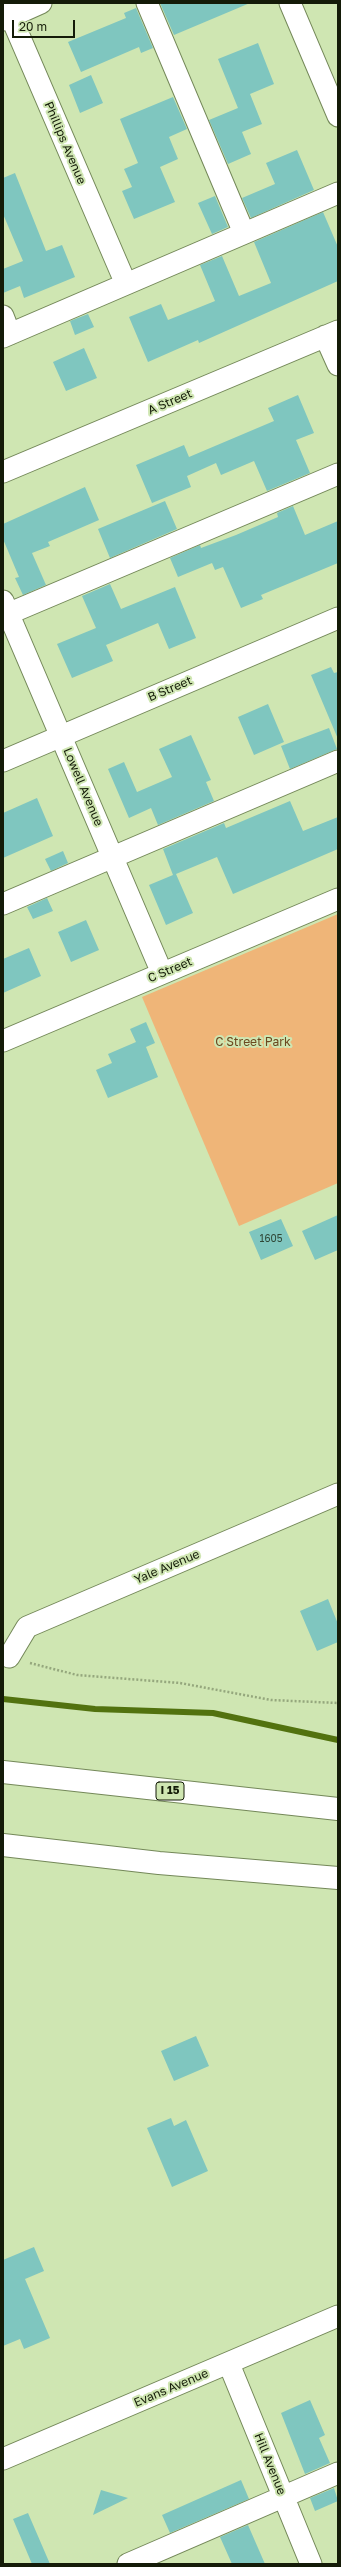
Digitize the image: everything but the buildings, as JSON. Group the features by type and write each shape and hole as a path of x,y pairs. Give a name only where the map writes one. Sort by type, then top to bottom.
{"highway":[{"name":"I 15","path":"3,1772 338,1809"},
{"path":"3,1845 160,1862 338,1878"}],"street":[{"path":"6,13 41,3"},
{"path":"147,3 244,233"},
{"path":"290,3 338,116"},
{"name":"Phillips Avenue","path":"6,13 126,284"},
{"path":"5,329 126,284 338,193"},
{"path":"332,334 338,365"},
{"name":"A Street","path":"3,472 332,334"},
{"path":"5,610 338,474"},
{"name":"Lowell Avenue","path":"5,610 61,736 162,973"},
{"name":"B Street","path":"3,761 338,618"},
{"path":"3,904 338,761"},
{"name":"C Street","path":"3,1041 338,899"},
{"name":"Yale Avenue","path":"9,1657 27,1627 338,1494"},
{"name":"Evans Avenue","path":"3,2459 338,2316"},
{"name":"Hill Avenue","path":"228,2364 311,2564"},
{"path":"128,2564 338,2473"}],"path":[{"path":"9,1657 49,1669 77,1675 180,1683 271,1700 338,1703"}],"green space":[{"name":"C Street Park","path":"338,914 338,1183 239,1226 142,997"}],"waterway":[{"path":"3,1699 95,1709 213,1713 338,1740"}]}
